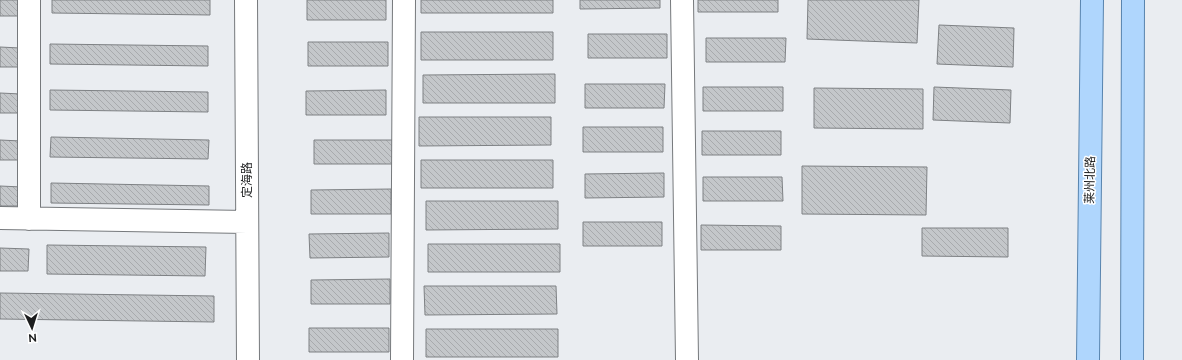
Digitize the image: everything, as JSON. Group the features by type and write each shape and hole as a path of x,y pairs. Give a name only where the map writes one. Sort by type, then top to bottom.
{"main road":[{"name":"莱州北路","path":"1088,360 1092,0"},
{"path":"1132,360 1133,0"}],"street":[{"path":"29,0 29,219"},
{"name":"定海路","path":"246,0 248,360"},
{"path":"402,360 404,0"},
{"path":"682,0 687,360"},
{"path":"0,218 247,222"}],"building":[{"path":"0,0 22,0 22,16 0,16"},
{"path":"52,0 210,0 210,15 52,13"},
{"path":"307,0 386,0 386,20 307,20"},
{"path":"421,0 553,0 553,13 421,13"},
{"path":"580,0 660,0 660,8 580,9"},
{"path":"698,0 778,0 778,12 698,12"},
{"path":"808,0 919,0 917,43 807,39"},
{"path":"939,25 1014,28 1013,67 937,64"},
{"path":"421,32 553,32 553,60 421,60"},
{"path":"588,34 667,34 667,58 588,58"},
{"path":"706,38 786,38 785,62 706,62"},
{"path":"308,42 388,42 388,66 308,66"},
{"path":"50,44 208,46 208,66 50,64"},
{"path":"0,47 20,48 20,67 0,67"},
{"path":"555,74 555,103 423,103 423,75"},
{"path":"585,84 665,84 664,108 585,108"},
{"path":"703,87 783,87 783,111 703,111"},
{"path":"934,87 1011,90 1010,123 933,120"},
{"path":"814,88 923,89 923,129 814,128"},
{"path":"50,90 208,92 208,112 50,110"},
{"path":"386,90 386,115 306,115 306,91"},
{"path":"0,93 21,94 20,113 0,113"},
{"path":"419,117 551,117 551,145 419,146"},
{"path":"583,127 663,127 663,152 583,152"},
{"path":"702,131 781,131 781,155 702,155"},
{"path":"51,137 209,140 208,159 50,157"},
{"path":"0,140 21,141 21,160 0,160"},
{"path":"314,140 393,140 394,164 314,164"},
{"path":"421,160 553,160 553,188 421,188"},
{"path":"802,166 927,167 926,215 802,214"},
{"path":"664,173 664,197 585,198 585,174"},
{"path":"703,177 782,177 783,201 703,201"},
{"path":"51,183 209,186 209,205 51,203"},
{"path":"0,186 22,187 21,206 0,206"},
{"path":"391,189 391,214 311,214 311,190"},
{"path":"426,201 558,201 558,229 426,230"},
{"path":"583,222 662,222 662,246 583,246"},
{"path":"701,225 781,226 781,250 701,250"},
{"path":"922,228 1008,228 1008,257 922,256"},
{"path":"389,233 389,257 310,258 309,234"},
{"path":"428,244 560,244 560,272 428,272"},
{"path":"47,245 206,247 205,276 47,274"},
{"path":"0,248 29,249 28,271 0,271"},
{"path":"390,279 390,304 311,304 311,280"},
{"path":"424,286 556,286 557,314 425,315"},
{"path":"0,293 214,296 214,322 0,319"},
{"path":"309,328 389,328 389,352 309,352"},
{"path":"426,329 558,329 558,357 426,357"}]}
